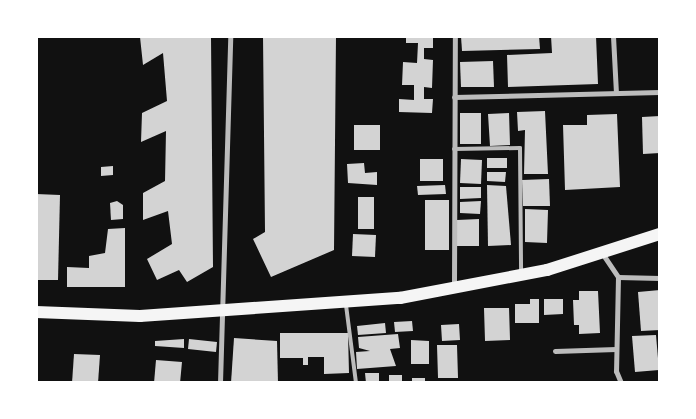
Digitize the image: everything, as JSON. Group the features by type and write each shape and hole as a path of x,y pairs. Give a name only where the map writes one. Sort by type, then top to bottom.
{"main road":[{"path":"36,312 118,317 346,303 454,289 521,276 660,234"}],"street":[{"path":"220,383 224,311 230,36"},
{"path":"454,289 455,36"},
{"path":"613,36 616,93"},
{"path":"454,97 660,92"},
{"path":"602,253 618,277 616,349 621,383"},
{"path":"618,277 660,278"},
{"path":"555,351 616,349"}],"lane":[{"path":"454,149 520,148 521,276"},
{"path":"346,303 356,383"}],"building":[{"path":"211,36 213,267 187,282 179,270 157,280 147,259 172,244 168,211 143,220 143,193 165,181 166,131 141,142 142,113 167,101 163,53 143,65 140,37"},
{"path":"263,36 336,36 334,250 271,277 253,239 265,232"},
{"path":"406,36 433,36 433,48 424,48 424,59 433,60 432,88 424,87 424,99 433,99 432,113 399,112 399,99 414,100 414,85 402,85 403,62 417,63 418,43 406,43"},
{"path":"461,36 539,36 540,49 462,51"},
{"path":"551,36 596,36 598,84 508,87 507,55 552,53"},
{"path":"493,61 494,87 461,87 460,62"},
{"path":"545,111 548,174 524,174 525,130 518,131 517,112"},
{"path":"460,113 481,113 481,144 460,144"},
{"path":"509,113 510,145 490,146 488,114"},
{"path":"617,114 620,187 565,190 563,125 587,125 587,115"},
{"path":"660,116 660,153 643,154 642,117"},
{"path":"354,125 380,125 380,150 354,150"},
{"path":"487,158 507,158 507,168 487,168"},
{"path":"420,159 443,159 443,181 420,181"},
{"path":"461,159 482,160 481,184 460,183"},
{"path":"364,163 365,173 377,172 377,185 348,183 347,164"},
{"path":"113,166 113,175 101,176 101,167"},
{"path":"487,172 506,172 505,182 487,181"},
{"path":"549,179 550,206 523,206 522,180"},
{"path":"445,185 446,194 418,195 417,186"},
{"path":"487,185 506,186 511,245 488,246"},
{"path":"460,187 481,187 481,198 460,199"},
{"path":"36,194 60,195 58,280 36,280"},
{"path":"358,197 374,197 374,229 358,229"},
{"path":"425,200 449,200 449,250 425,250"},
{"path":"117,201 123,205 123,219 111,220 110,203"},
{"path":"481,201 480,214 460,213 460,202"},
{"path":"525,209 548,210 547,243 525,242"},
{"path":"479,219 479,246 457,246 457,220"},
{"path":"125,228 125,287 67,287 67,267 89,268 89,256 105,253 108,229"},
{"path":"353,234 376,235 375,257 352,256"},
{"path":"660,290 660,330 641,331 638,292"},
{"path":"579,291 598,291 600,333 579,334 579,325 574,325 573,300 579,300"},
{"path":"530,299 539,299 539,323 515,323 515,304 530,304"},
{"path":"544,299 563,299 563,314 544,315"},
{"path":"484,308 509,308 510,340 485,341"},
{"path":"412,321 413,331 395,332 394,322"},
{"path":"385,323 386,333 358,335 357,326"},
{"path":"459,324 460,340 442,341 441,325"},
{"path":"280,333 348,333 349,373 324,374 324,357 308,357 308,365 303,365 303,358 280,358"},
{"path":"398,334 400,348 390,349 396,366 357,369 356,352 370,351 359,348 358,337"},
{"path":"656,335 659,370 635,372 632,336"},
{"path":"234,338 277,341 278,383 231,383"},
{"path":"184,339 184,348 155,346 155,341"},
{"path":"189,339 217,342 216,352 188,349"},
{"path":"411,340 429,341 429,364 411,364"},
{"path":"437,345 457,345 458,378 438,378"},
{"path":"74,354 100,355 98,383 72,383"},
{"path":"156,360 182,362 180,383 154,383"},
{"path":"365,373 379,373 379,383 366,383"},
{"path":"389,375 402,375 402,383 389,383"},
{"path":"412,378 425,378 425,383 412,383"}]}
